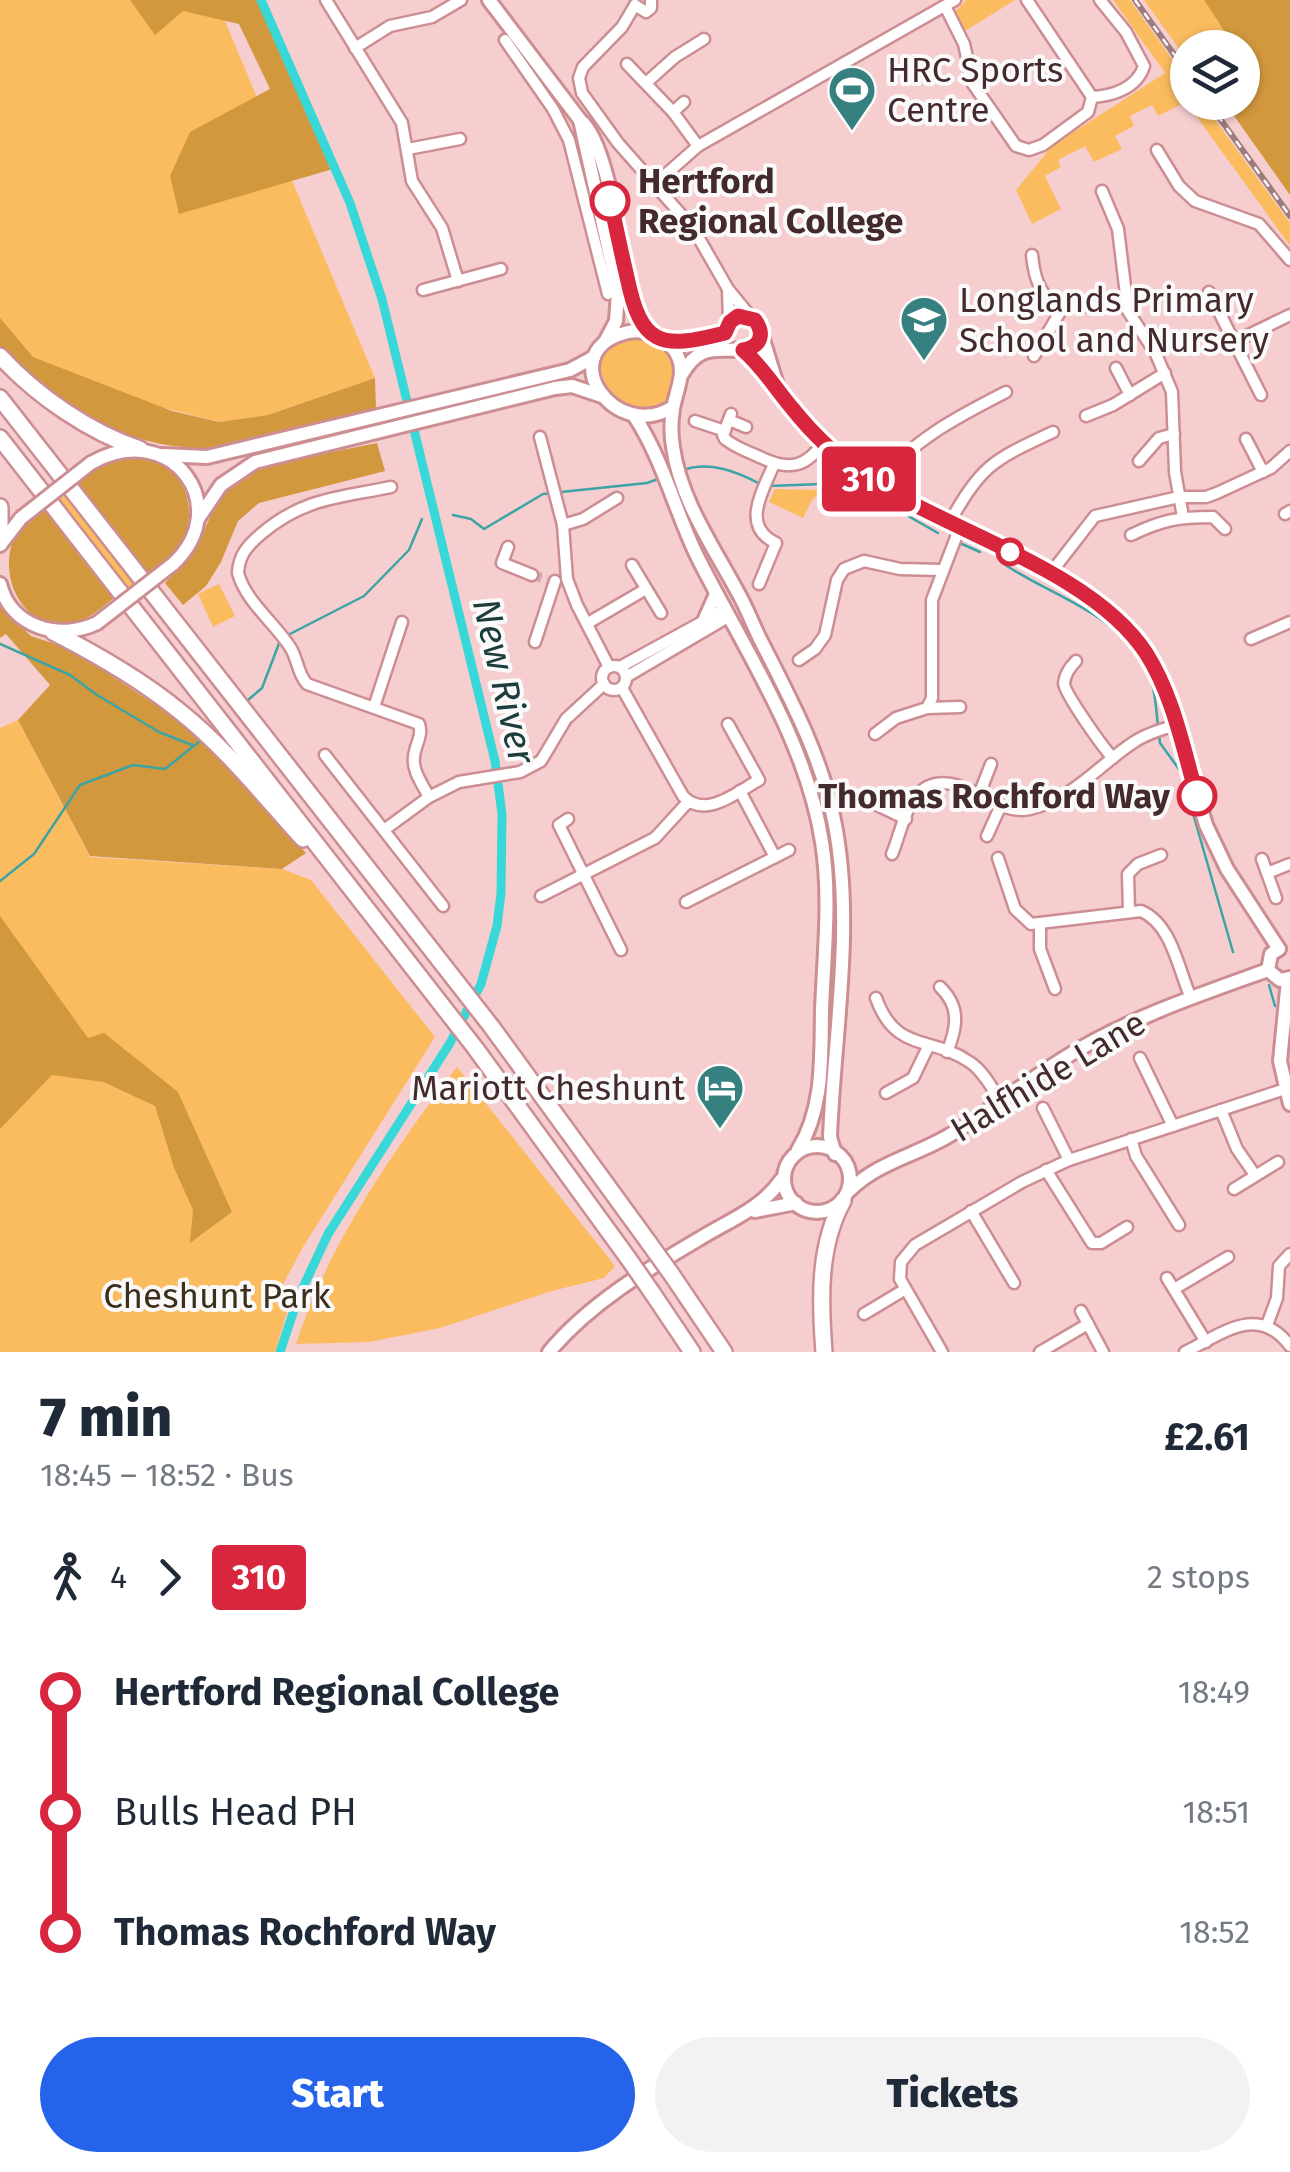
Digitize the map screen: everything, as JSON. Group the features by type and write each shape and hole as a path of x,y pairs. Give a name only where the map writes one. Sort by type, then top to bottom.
{"highway":[{"path":"0,356 79,420 140,448"},
{"path":"0,398 491,1026 724,1352"},
{"path":"0,438 449,1013 692,1352"},
{"path":"0,507 0,544"},
{"path":"53,632 90,651 179,711 233,762 315,852 336,867"},
{"path":"824,1352 822,1279 826,1240 847,1196"}],"main road":[{"path":"489,0 588,126 600,152 634,313 648,332"},
{"path":"0,544 21,518 111,452 140,448 163,455 207,457 570,370 594,357 616,321 619,301 589,187 580,120"},
{"path":"589,187 603,188 610,197"},
{"path":"606,340 631,331 648,332 666,340 695,341 727,327 738,316 750,317 761,333 778,388"},
{"path":"727,327 728,343 744,352 824,442 878,484 1050,574 1104,608 1133,635 1160,678 1170,727 1206,826 1227,868 1284,950 1270,954 1268,970 1274,978 1289,979 1280,1061 1290,1104"},
{"path":"761,333 757,344 744,352 709,350 698,354 682,374 673,407 676,459 682,478 807,733 835,822 842,910 831,1125 839,1156 850,1171 847,1196 834,1209 819,1213 788,1197 782,1180"},
{"path":"666,340 676,352 682,374"},
{"path":"594,357 593,378 602,396"},
{"path":"0,584 3,598 21,618 53,632 72,633 97,624 173,564 192,541 198,518 222,485 254,462 572,386 602,396 636,417 716,594 797,754 813,800 822,843 826,906 821,1056 811,1126 798,1150 787,1159 782,1180 770,1194 630,1282 549,1352"},
{"path":"636,417 659,416 673,407"},
{"path":"163,455 191,482 198,518"},
{"path":"728,578 728,613"},
{"path":"704,621 716,594"},
{"path":"728,613 746,611"},
{"name":"Halfhide Lane","path":"847,1196 885,1164 944,1138 1082,1048 1137,1020 1268,970"},
{"path":"798,1150 816,1147 856,1164 885,1164"},
{"path":"743,1214 796,1203"}],"street":[{"path":"326,0 402,123 412,181 442,228 458,280"},
{"path":"355,48 390,26 432,17 462,0"},
{"path":"1092,97 1110,96 1122,90 1142,75 1144,66 1126,32 1100,0"},
{"path":"653,1 650,8 638,6 583,67 580,86 610,132 693,228 728,289 750,317"},
{"path":"655,184 698,146 950,3 973,84 1016,146 1029,150 1043,145 1088,112 1092,97 1030,2"},
{"path":"646,83 674,57 704,39"},
{"path":"505,40 553,109 589,187 608,294"},
{"path":"627,64 673,112 698,146"},
{"path":"673,112 684,102"},
{"path":"408,149 460,139"},
{"path":"1157,150 1186,194 1195,201 1259,224 1290,260"},
{"path":"1102,191 1118,228 1124,299 1131,319 1156,354 1173,398 1183,516"},
{"path":"1032,255 1040,290 1052,302 1063,307 1087,306 1124,299"},
{"path":"423,290 501,269"},
{"path":"727,327 728,289"},
{"path":"1209,292 1261,395"},
{"path":"1034,356 1063,307"},
{"path":"1234,342 1290,314"},
{"path":"1116,368 1130,395"},
{"path":"1086,416 1165,373"},
{"path":"878,484 902,456 942,425 1006,392"},
{"path":"696,421 746,427"},
{"path":"728,422 725,440 774,464 798,466 807,462 824,442"},
{"path":"926,708 932,698 932,600 962,500 992,462 1053,432"},
{"path":"1138,461 1159,438 1174,434"},
{"path":"536,642 556,580 563,525 540,437"},
{"path":"1246,439 1263,472"},
{"path":"1050,574 1095,516 1179,497 1206,497 1263,472 1290,451"},
{"path":"759,584 776,543 766,538 756,521 774,464"},
{"path":"391,487 294,509 243,552 238,562 240,582 294,654 300,676 308,684 420,726 414,759 429,797"},
{"path":"563,525 583,519 617,498"},
{"path":"1130,535 1162,520 1183,516 1213,517 1225,529"},
{"path":"508,547 502,564 532,574"},
{"path":"799,660 815,649 825,635 836,580 844,569 864,561 900,569 941,570"},
{"path":"632,565 661,613"},
{"path":"556,580 576,604 619,675 688,802 707,807 760,780 728,724"},
{"path":"588,623 646,589"},
{"path":"604,684 614,690 619,675 704,621 728,613"},
{"path":"604,684 603,674 619,675 728,613"},
{"path":"374,708 402,622"},
{"path":"1251,639 1290,622"},
{"path":"1076,661 1065,677 1066,691 1098,742 1113,758"},
{"path":"384,830 429,797 459,782 508,774 542,760 566,719 604,684"},
{"path":"874,734 896,718 926,708 960,707"},
{"path":"892,854 915,796 940,783 1024,810 1078,786 1150,734 1170,727"},
{"path":"325,755 443,906"},
{"path":"979,795 992,764"},
{"path":"740,791 775,856"},
{"path":"541,896 656,838 688,802"},
{"path":"873,802 906,818"},
{"path":"987,836 1001,805"},
{"path":"550,834 562,824 621,950"},
{"path":"686,902 789,850"},
{"path":"1129,912 1128,874 1138,864 1161,855"},
{"path":"998,858 1017,914 1028,922 1040,925 1141,911 1159,922 1191,998"},
{"path":"1262,860 1276,898"},
{"path":"1267,872 1290,864"},
{"path":"1040,925 1040,949 1055,989"},
{"path":"940,987 956,1012 946,1052"},
{"path":"876,998 896,1032 975,1066 1001,1101"},
{"path":"886,1093 913,1078 929,1045"},
{"path":"1140,1058 1173,1126"},
{"path":"942,1352 904,1290 900,1267 908,1250 971,1211 1069,1160 1285,1089"},
{"path":"1043,1108 1069,1160"},
{"path":"1221,1110 1237,1149 1255,1175"},
{"path":"1130,1139 1136,1156 1179,1226"},
{"path":"1234,1189 1278,1162"},
{"path":"1046,1170 1092,1244 1128,1227"},
{"path":"971,1211 1014,1283"},
{"path":"1267,1325 1277,1298 1279,1266 1290,1254"},
{"path":"1174,1289 1228,1256"},
{"path":"1167,1278 1206,1342"},
{"path":"864,1314 904,1290"},
{"path":"1082,1311 1103,1352"},
{"path":"1040,1352 1088,1324"},
{"path":"1186,1352 1240,1325 1267,1325 1290,1346"}],"green space":[{"path":"0,0 216,0 375,378 268,415 220,422 152,405 33,357 0,320"},
{"path":"966,0 1015,0 965,31 955,12"},
{"path":"1113,0 1130,0 1170,56 1170,110 1158,116 1152,105 1130,116 1134,126 1115,136 1122,149 1094,162 1085,146 1058,160 1061,167 1045,176 1061,209 1032,224 1016,190 1052,146 1165,73"},
{"path":"1144,0 1290,0 1260,64 1260,30 1170,30 1170,36"},
{"path":"1199,120 1215,120 1290,223 1290,246"},
{"path":"638,337 655,342 668,352 674,367 668,401 648,411 631,408 617,398 601,369 604,355 615,343"},
{"path":"775,489 823,490 812,500 803,518 769,502"},
{"path":"68,493 139,582 129,590 59,500"},
{"path":"219,584 235,616 213,627 198,594"},
{"name":"Cheshunt Park","path":"18,720 90,857 282,869 311,880 435,1037 281,1288 290,1302 275,1352 0,1352 0,728","holes":["53,1074 178,1092 232,1212 191,1242 193,1210 174,1168 155,1106 103,1082"]},
{"path":"457,1067 615,1266 604,1278 440,1328 369,1342 296,1344 309,1307 344,1235 387,1164"}],"shaded area":[{"path":"130,0 258,0 333,169 179,214 170,176 190,132 270,89 239,24 183,11 155,35"},
{"path":"1204,0 1290,0 1290,195 1237,120 1260,120 1260,30 1224,30"},
{"path":"0,318 33,357 172,411 219,422 268,415 375,378 376,408 207,448 146,440 93,419 45,386 0,346"},
{"path":"377,443 385,471 259,503 238,521 206,586 183,605 165,583 194,552 218,500 239,480 267,465"},
{"path":"120,456 160,463 178,479 188,501 184,537 171,555 147,573 77,484 97,466"},
{"path":"45,509 115,597 81,621 52,623 39,618 19,599 13,586 9,572 12,543 22,528"},
{"path":"0,607 31,636 89,661 174,717 306,853 282,869 90,856 18,720 50,685 6,634 0,638"},
{"path":"0,916 88,1038 104,1033 178,1092 232,1212 190,1243 193,1210 174,1168 155,1106 103,1082 52,1075 0,1129"}],"waterway":[{"name":"New River","path":"261,0 350,203 382,299 495,761 502,814 497,926 481,984 450,1043 328,1234 298,1298 280,1352"},
{"path":"683,470 722,469 760,484"},
{"path":"561,492 647,483 661,478"},
{"path":"768,486 850,483 938,533"},
{"path":"453,515 471,519 484,529 543,494 553,493"},
{"path":"286,636 364,596 409,550 422,519"},
{"path":"962,544 980,552"},
{"path":"1001,562 1099,618 1132,647 1151,680 1158,727"},
{"path":"248,700 262,688 280,641"},
{"path":"0,644 70,675 159,732 192,745"},
{"path":"1159,735 1160,743 1181,772 1233,952"},
{"path":"0,881 34,854 80,785 133,765 165,769 200,741"},
{"path":"1269,985 1275,1006"}],"tunnel":[{"path":"532,575 547,579"}],"railway":[{"path":"1135,0 1170,49"},
{"path":"1221,120 1290,216"}],"bus line":[{"name":"310","path":"610,201 634,313 648,332 666,340 695,341 725,333 727,325 738,316 755,320 760,339 752,349 743,350 792,409 852,467 899,498 1050,574 1120,621 1147,654 1160,678 1197,796"}],"place":[{"name":"HRC Sports Centre","path":"852,132"},
{"name":"Hertford Regional College","path":"610,201"},
{"name":"Longlands Primary School and Nursery","path":"924,362"},
{"name":"Thomas Rochford Way","path":"1197,796"},
{"name":"Mariott Cheshunt","path":"720,1130"}]}
